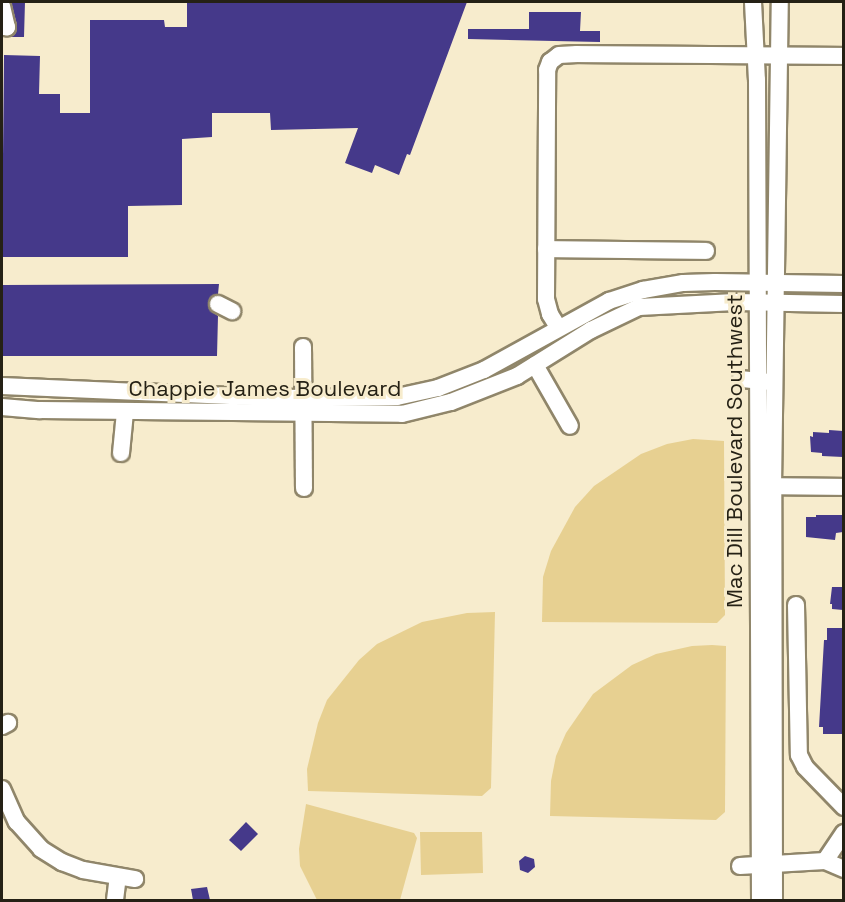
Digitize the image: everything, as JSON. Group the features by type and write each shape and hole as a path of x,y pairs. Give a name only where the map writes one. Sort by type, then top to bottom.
{"street":[{"name":"Mac Dill Boulevard Southwest","path":"753,2 757,57 757,303 749,342 758,381 766,487 767,864 774,900"},
{"name":"Mac Dill Boulevard Southwest","path":"758,381 775,343 777,57 780,2"},
{"path":"2,6 7,27 2,27"},
{"path":"558,327 550,314 546,299 547,70 550,62 559,55 577,54 843,56"},
{"path":"546,249 706,252"},
{"name":"Chappie James Boulevard","path":"2,407 125,412 303,406 397,397 438,388 483,369 609,301 643,290 683,283 843,284"},
{"name":"Chappie James Boulevard","path":"2,386 402,414 477,392 535,365 591,330 639,307 688,303 843,304"},
{"path":"749,342 775,343"},
{"path":"303,347 304,488"},
{"path":"535,365 570,426"},
{"path":"121,453 125,412"},
{"path":"766,487 843,486"},
{"path":"796,605 799,755 805,767 843,807"},
{"path":"2,789 17,822 41,849 72,866 135,879"},
{"path":"825,861 843,833"},
{"path":"740,866 825,861 843,869"},
{"name":"Mac Dill Boulevard Southwest","path":"760,900 767,864"},
{"path":"115,900 118,877"}],"shaded area":[{"path":"693,439 724,441 725,615 717,623 542,622 543,577 551,551 575,507 594,486 641,454 667,444"},
{"path":"495,612 491,788 482,796 308,791 307,769 318,723 327,700 359,660 377,644 422,622 467,613"},
{"path":"692,646 726,646 725,812 716,820 550,816 551,781 556,756 566,733 593,694 632,665 656,654"},
{"path":"306,804 414,833 417,838 400,900 317,900 300,866 299,849"},
{"path":"420,832 482,832 483,873 421,875"}],"building":[{"path":"11,2 25,2 24,37 10,37 16,31 17,25"},
{"path":"187,2 467,2 410,155 407,154 399,175 375,165 372,173 345,163 358,128 271,130 270,113 212,113 212,137 182,139 182,205 128,206 128,257 2,257 4,55 40,56 39,94 60,94 60,113 90,113 90,20 164,20 165,27 187,27"},
{"path":"529,12 581,12 580,31 600,31 600,42 468,39 468,29 529,29"},
{"path":"219,284 218,294 212,296 208,304 210,310 218,316 217,356 2,356 2,285"},
{"path":"829,430 843,431 843,457 822,456 822,453 811,452 810,436 813,437 813,432 829,433"},
{"path":"816,515 843,515 843,532 836,533 835,540 806,537 806,517 816,517"},
{"path":"832,587 843,587 843,610 832,609 832,604 830,604"},
{"path":"827,628 843,628 842,734 823,734 823,727 819,727 824,640 827,640"},
{"path":"246,822 258,834 241,851 229,840"},
{"path":"525,856 534,859 535,867 528,873 520,870 519,861"},
{"path":"207,887 210,900 193,900 191,889"}]}
